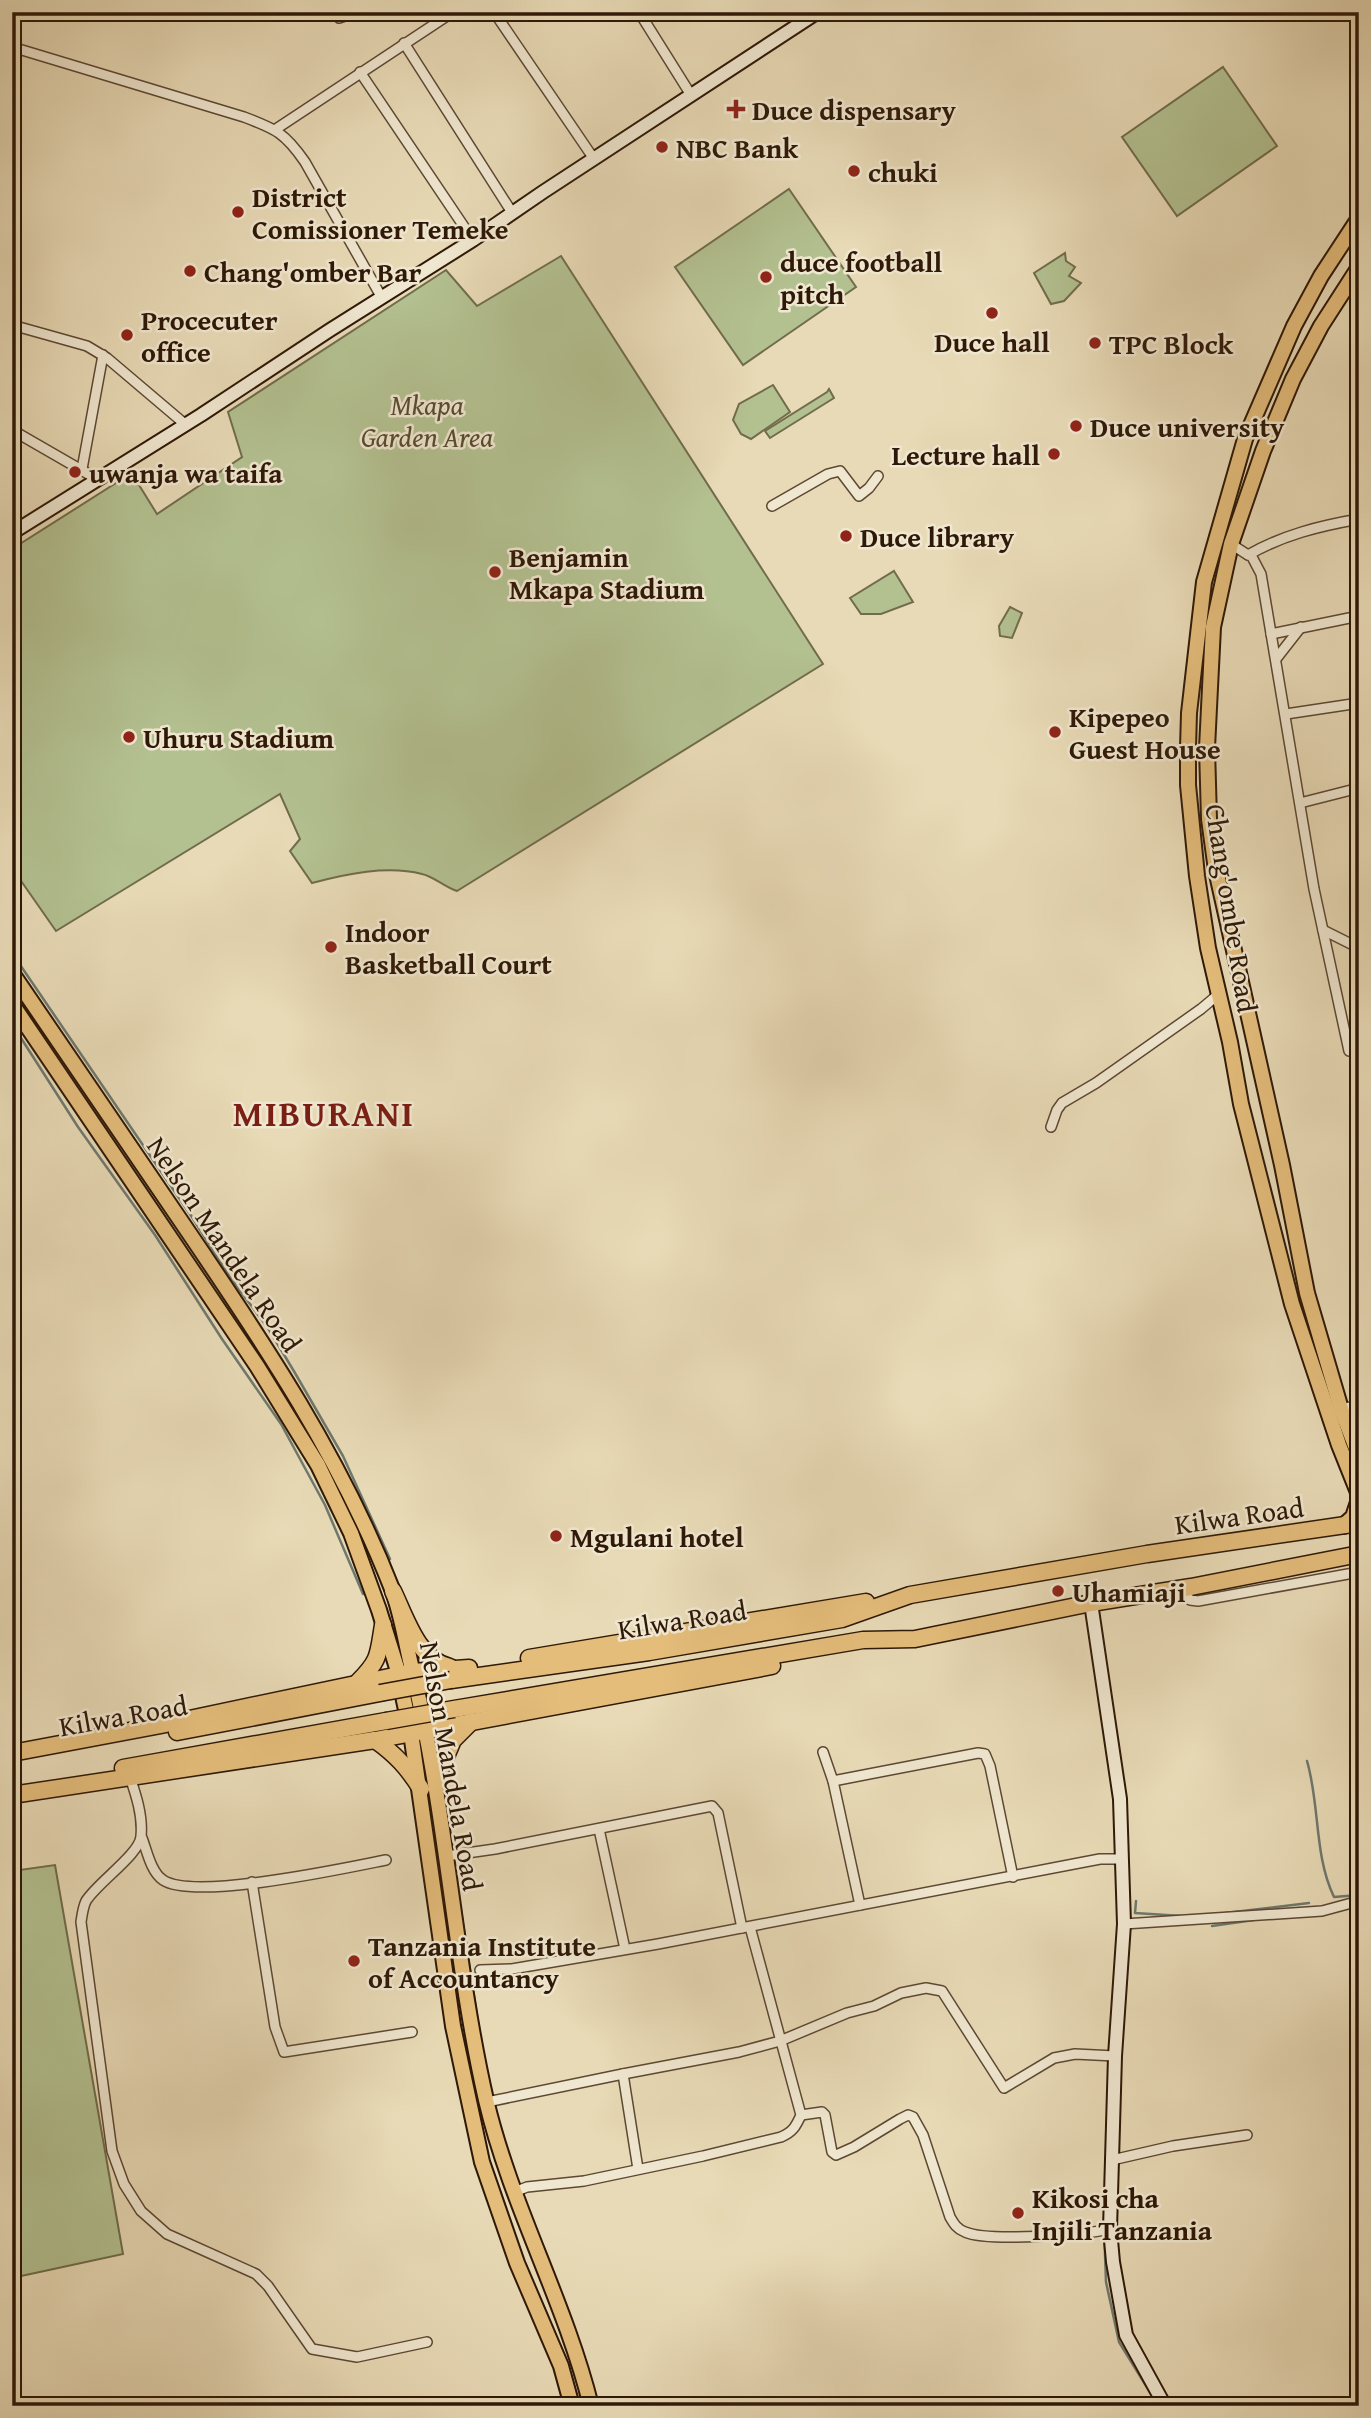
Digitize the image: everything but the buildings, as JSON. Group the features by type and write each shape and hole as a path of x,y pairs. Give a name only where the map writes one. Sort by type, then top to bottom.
{"highway":[{"name":"Kilwa Road","path":"12,1762 451,1680 649,1652 842,1619 910,1595 1147,1554 1351,1525"},
{"name":"Kilwa Road","path":"12,1788 863,1640 915,1639 1091,1603 1359,1554"},
{"path":"393,1591 414,1634 432,1660 464,1669"},
{"path":"12,1753 161,1725 358,1682 405,1674 464,1669 910,1595"},
{"path":"358,1682 373,1667 379,1655 383,1625"},
{"path":"12,1795 375,1740 915,1639"},
{"path":"436,1780 453,1740 471,1721"},
{"path":"375,1740 397,1756 421,1789"}],"main road":[{"name":"Chang'ombe Road","path":"1351,1525 1359,1497 1293,1304 1241,1104 1220,993 1208,948 1197,876 1188,785 1189,713 1204,582 1245,439 1294,326 1321,276 1359,218"},
{"name":"Chang'ombe Road","path":"1358,1454 1341,1409 1307,1293 1282,1165 1212,846 1207,748 1213,627 1231,544 1263,451 1293,379 1321,326 1359,267"},
{"name":"Nelson Mandela Road","path":"12,973 226,1287 309,1416 346,1484 393,1591 405,1674 419,1731 436,1780 474,2037 487,2102 514,2192 573,2347 591,2406"},
{"name":"Nelson Mandela Road","path":"12,1004 298,1430 351,1533 383,1625 405,1674"},
{"name":"Nelson Mandela Road","path":"419,1731 421,1789 453,2026 482,2162 517,2263 561,2365 572,2406"}],"street":[{"path":"339,18 356,12"},
{"path":"276,129 453,12"},
{"path":"494,12 594,159"},
{"path":"639,12 691,94"},
{"path":"12,533 186,425 473,240 818,12"},
{"path":"404,43 513,214"},
{"path":"12,47 276,129 292,144 305,162 382,298"},
{"path":"360,72 473,240"},
{"path":"12,325 87,345 103,355 186,425"},
{"path":"82,469 103,355"},
{"path":"12,430 97,479"},
{"path":"772,506 828,474 840,471 859,496 877,476"},
{"path":"1248,555 1306,530 1359,519"},
{"path":"1231,544 1251,555 1261,574 1323,930 1349,1051"},
{"path":"1271,634 1359,617"},
{"path":"1276,659 1301,627"},
{"path":"1286,714 1359,703"},
{"path":"1300,803 1359,788"},
{"path":"1323,930 1359,948"},
{"path":"1051,1127 1062,1103 1096,1083 1194,1015 1220,993"},
{"path":"1341,1409 1359,1405"},
{"path":"1182,1588 1190,1600 1198,1601 1359,1572"},
{"path":"1091,1603 1119,1799 1124,1924 1115,2056 1111,2229 1113,2262 1126,2336 1165,2406"},
{"path":"823,1752 833,1781 860,1905"},
{"path":"833,1781 978,1752 985,1754 990,1766 1013,1877"},
{"path":"131,1777 138,1803 142,1838 158,1876 166,1883 189,1887 252,1882 319,1874 386,1860"},
{"path":"446,1856 712,1806 718,1813 746,1928 800,2115 790,2133 781,2137 584,2181 527,2187 514,2192"},
{"path":"599,1829 625,1949"},
{"path":"142,1838 133,1852 100,1883 85,1904 80,1922 112,2151 124,2184 141,2211 167,2234 256,2274 268,2286 312,2349 357,2357 427,2342"},
{"path":"480,1970 512,1969 746,1928 1100,1859 1121,1859"},
{"path":"252,1882 275,2027 284,2052 412,2032"},
{"path":"1124,1924 1322,1912 1359,1901"},
{"path":"487,2102 696,2062 780,2041 847,2013 874,2006 901,1993 926,1988 942,1991 1004,2088 1054,2058 1075,2054 1115,2056"},
{"path":"623,2074 638,2169"},
{"path":"800,2115 816,2112 825,2115 832,2152 836,2155 908,2115 913,2117 923,2135 950,2217 963,2232 978,2236 1020,2236 1111,2229"},
{"path":"1112,2160 1173,2146 1247,2135"}],"green space":[{"path":"1223,67 1277,146 1177,216 1122,137"},
{"name":"duce football pitch","path":"789,189 856,287 743,365 675,267"},
{"path":"1065,253 1066,261 1075,267 1069,276 1081,283 1064,301 1051,304 1034,273"},
{"name":"Benjamin Mkapa Stadium","path":"561,256 823,664 457,891 427,875 395,870 353,874 312,883 290,851 300,839 280,794 56,931 12,868 12,549 127,476 134,477 157,514 242,457 228,412 446,270 477,306"},
{"path":"773,385 790,412 751,439 741,434 733,420 739,404"},
{"path":"829,389 834,398 770,438 765,431"},
{"path":"894,571 913,602 881,614 861,614 850,598"},
{"path":"1010,607 1022,613 1012,638 1000,636 999,626"},
{"path":"55,1865 123,2254 12,2278 12,1871"}],"waterway":[{"path":"12,953 192,1217 229,1276 268,1328 343,1456 390,1559"},
{"path":"12,1024 78,1127 155,1235 281,1424 325,1505 363,1594"},
{"path":"1307,1761 1323,1865 1334,1897 1359,1895"},
{"path":"1136,1901 1135,1913 1182,1916"},
{"path":"1217,1914 1309,1903"},
{"path":"461,1911 480,2035"},
{"path":"1212,1926 1254,1920"},
{"path":"1108,2106 1104,2226 1106,2282 1119,2342 1156,2402"},
{"path":"499,2122 504,2139"}],"place":[{"name":"Duce dispensary","path":"736,109"},
{"name":"NBC Bank","path":"662,147"},
{"name":"chuki","path":"854,171"},
{"name":"District Comissioner Temeke","path":"238,212"},
{"name":"Chang'omber Bar","path":"190,271"},
{"name":"duce football pitch","path":"766,277"},
{"name":"Duce hall","path":"992,313"},
{"name":"Procecuter office","path":"127,335"},
{"name":"TPC Block","path":"1095,343"},
{"name":"Duce university","path":"1076,426"},
{"name":"Lecture hall","path":"1054,454"},
{"name":"uwanja wa taifa","path":"75,472"},
{"name":"Duce library","path":"846,536"},
{"name":"Benjamin Mkapa Stadium","path":"495,572"},
{"name":"Kipepeo Guest House","path":"1055,732"},
{"name":"Uhuru Stadium","path":"129,737"},
{"name":"Indoor Basketball Court","path":"331,947"},
{"name":"Mgulani hotel","path":"556,1536"},
{"name":"Uhamiaji","path":"1058,1591"},
{"name":"Tanzania Institute of Accountancy","path":"354,1961"},
{"name":"Kikosi cha Injili Tanzania","path":"1018,2213"}],"district":[{"name":"MIBURANI","path":"324,1113"}],"park label":[{"name":"Mkapa Garden Area","path":"427,420"}]}
